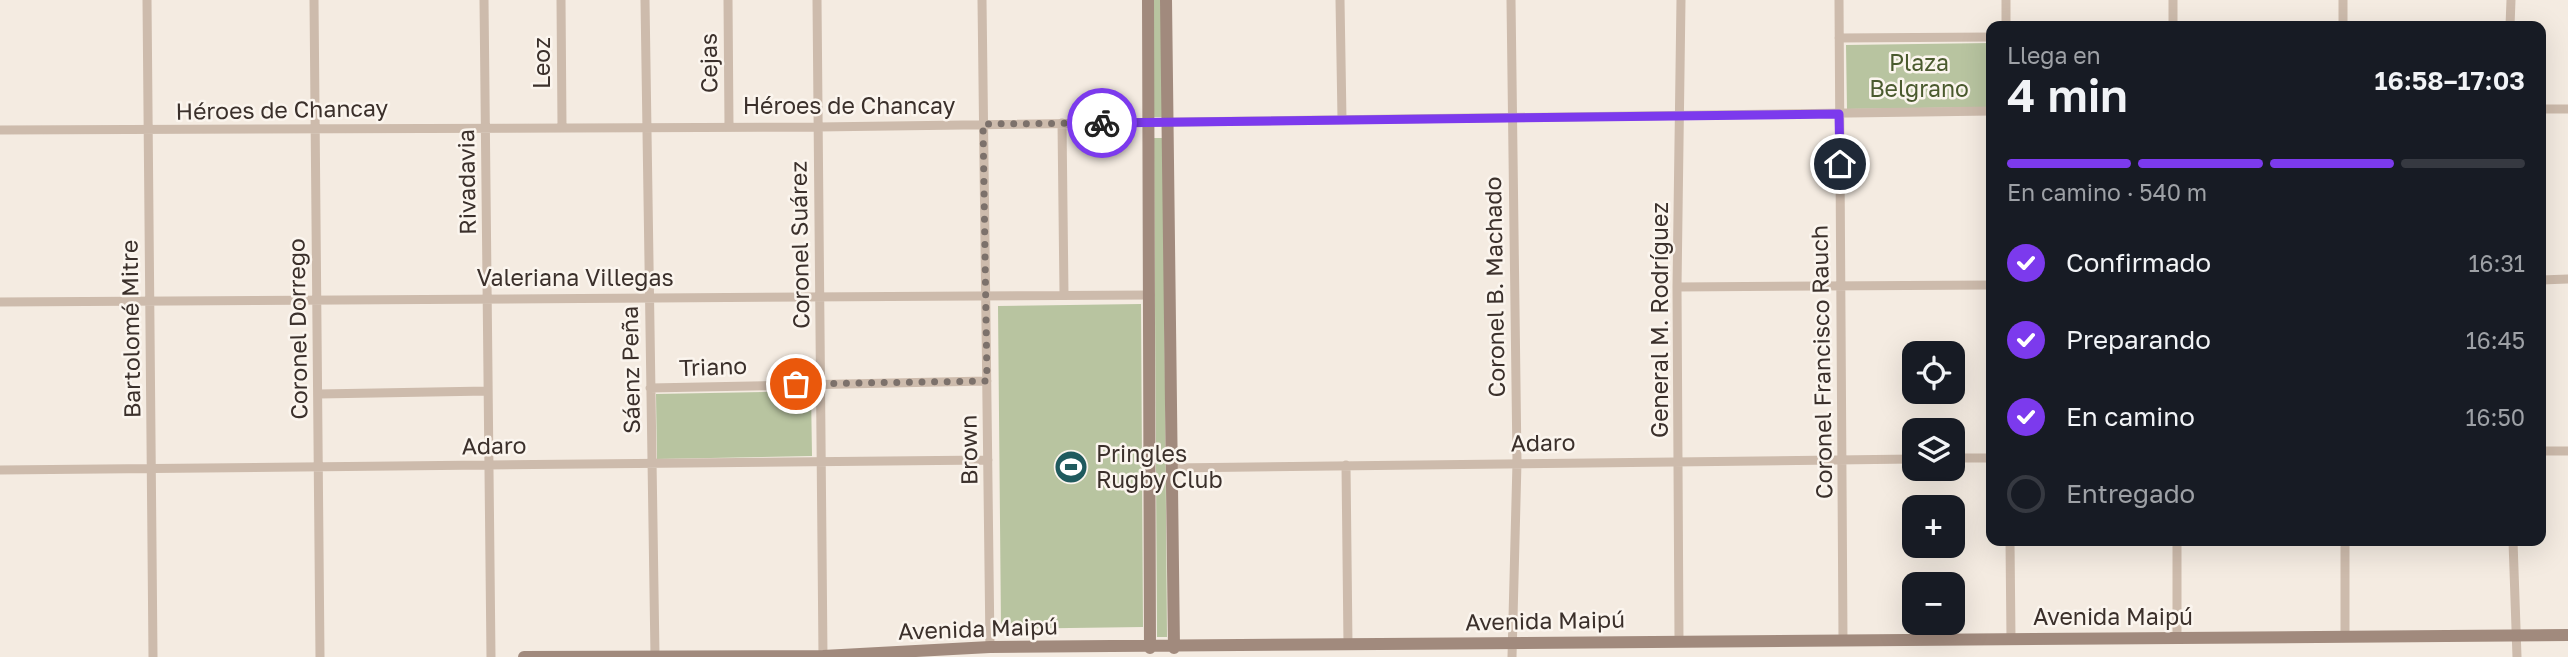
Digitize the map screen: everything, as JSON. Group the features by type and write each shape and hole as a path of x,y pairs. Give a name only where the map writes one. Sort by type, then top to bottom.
{"main road":[{"path":"1147,0 1150,648"},
{"path":"1166,0 1174,648"},
{"name":"Avenida Maipú","path":"524,657 823,656 990,647 1174,648 1679,640 2568,635"}],"street":[{"name":"Bartolomé Mitre","path":"147,0 153,657"},
{"name":"Coronel Dorrego","path":"314,0 320,657"},
{"name":"Rivadavia","path":"484,0 491,657"},
{"name":"Leoz","path":"561,0 562,126"},
{"name":"Sáenz Peña","path":"645,0 655,656"},
{"name":"Cejas","path":"728,0 729,126"},
{"name":"Coronel Suárez","path":"817,0 823,656"},
{"name":"Brown","path":"982,0 990,647"},
{"path":"1340,0 1342,119"},
{"name":"Coronel B. Machado","path":"1511,0 1517,462 1512,657"},
{"name":"General M. Rodríguez","path":"1679,640 1677,287 1681,0"},
{"name":"Coronel Francisco Rauch","path":"1839,0 1843,640"},
{"path":"2006,0 2006,21"},
{"path":"2173,0 2173,21"},
{"path":"2343,0 2343,21"},
{"path":"2510,21 2511,0"},
{"path":"1839,38 1986,37"},
{"path":"2546,109 2568,109"},
{"name":"Héroes de Chancay","path":"0,130 148,131 647,125 818,127 1986,111"},
{"path":"1062,123 1064,294"},
{"path":"2546,279 2568,279"},
{"path":"1677,287 1986,285"},
{"name":"Valeriana Villegas","path":"0,302 1150,295"},
{"name":"Triano","path":"650,388 987,381"},
{"path":"318,394 488,391"},
{"path":"2546,451 2568,451"},
{"name":"Adaro","path":"1172,468 1902,458"},
{"path":"1965,458 1986,458"},
{"name":"Adaro","path":"0,470 988,460"},
{"path":"1346,465 1348,645"},
{"path":"2010,546 2011,639"},
{"path":"2177,546 2178,638"},
{"path":"2345,546 2345,636"},
{"path":"2513,546 2517,657"}],"green space":[{"path":"1152,0 1161,0 1163,117 1153,117"},
{"name":"Plaza Belgrano","path":"1986,43 1986,107 1847,109 1846,45"},
{"path":"1154,138 1163,138 1167,637 1157,637"},
{"name":"Pringles Rugby Club","path":"1141,304 1143,627 1001,629 998,306"},
{"path":"811,391 812,456 657,459 656,394"}],"way so far":[{"path":"796,384 987,381 983,124 1102,123"}],"place":[{"name":"Pringles Rugby Club","path":"1071,467"}],"route":[{"path":"1102,123 1839,114 1840,164"}]}
